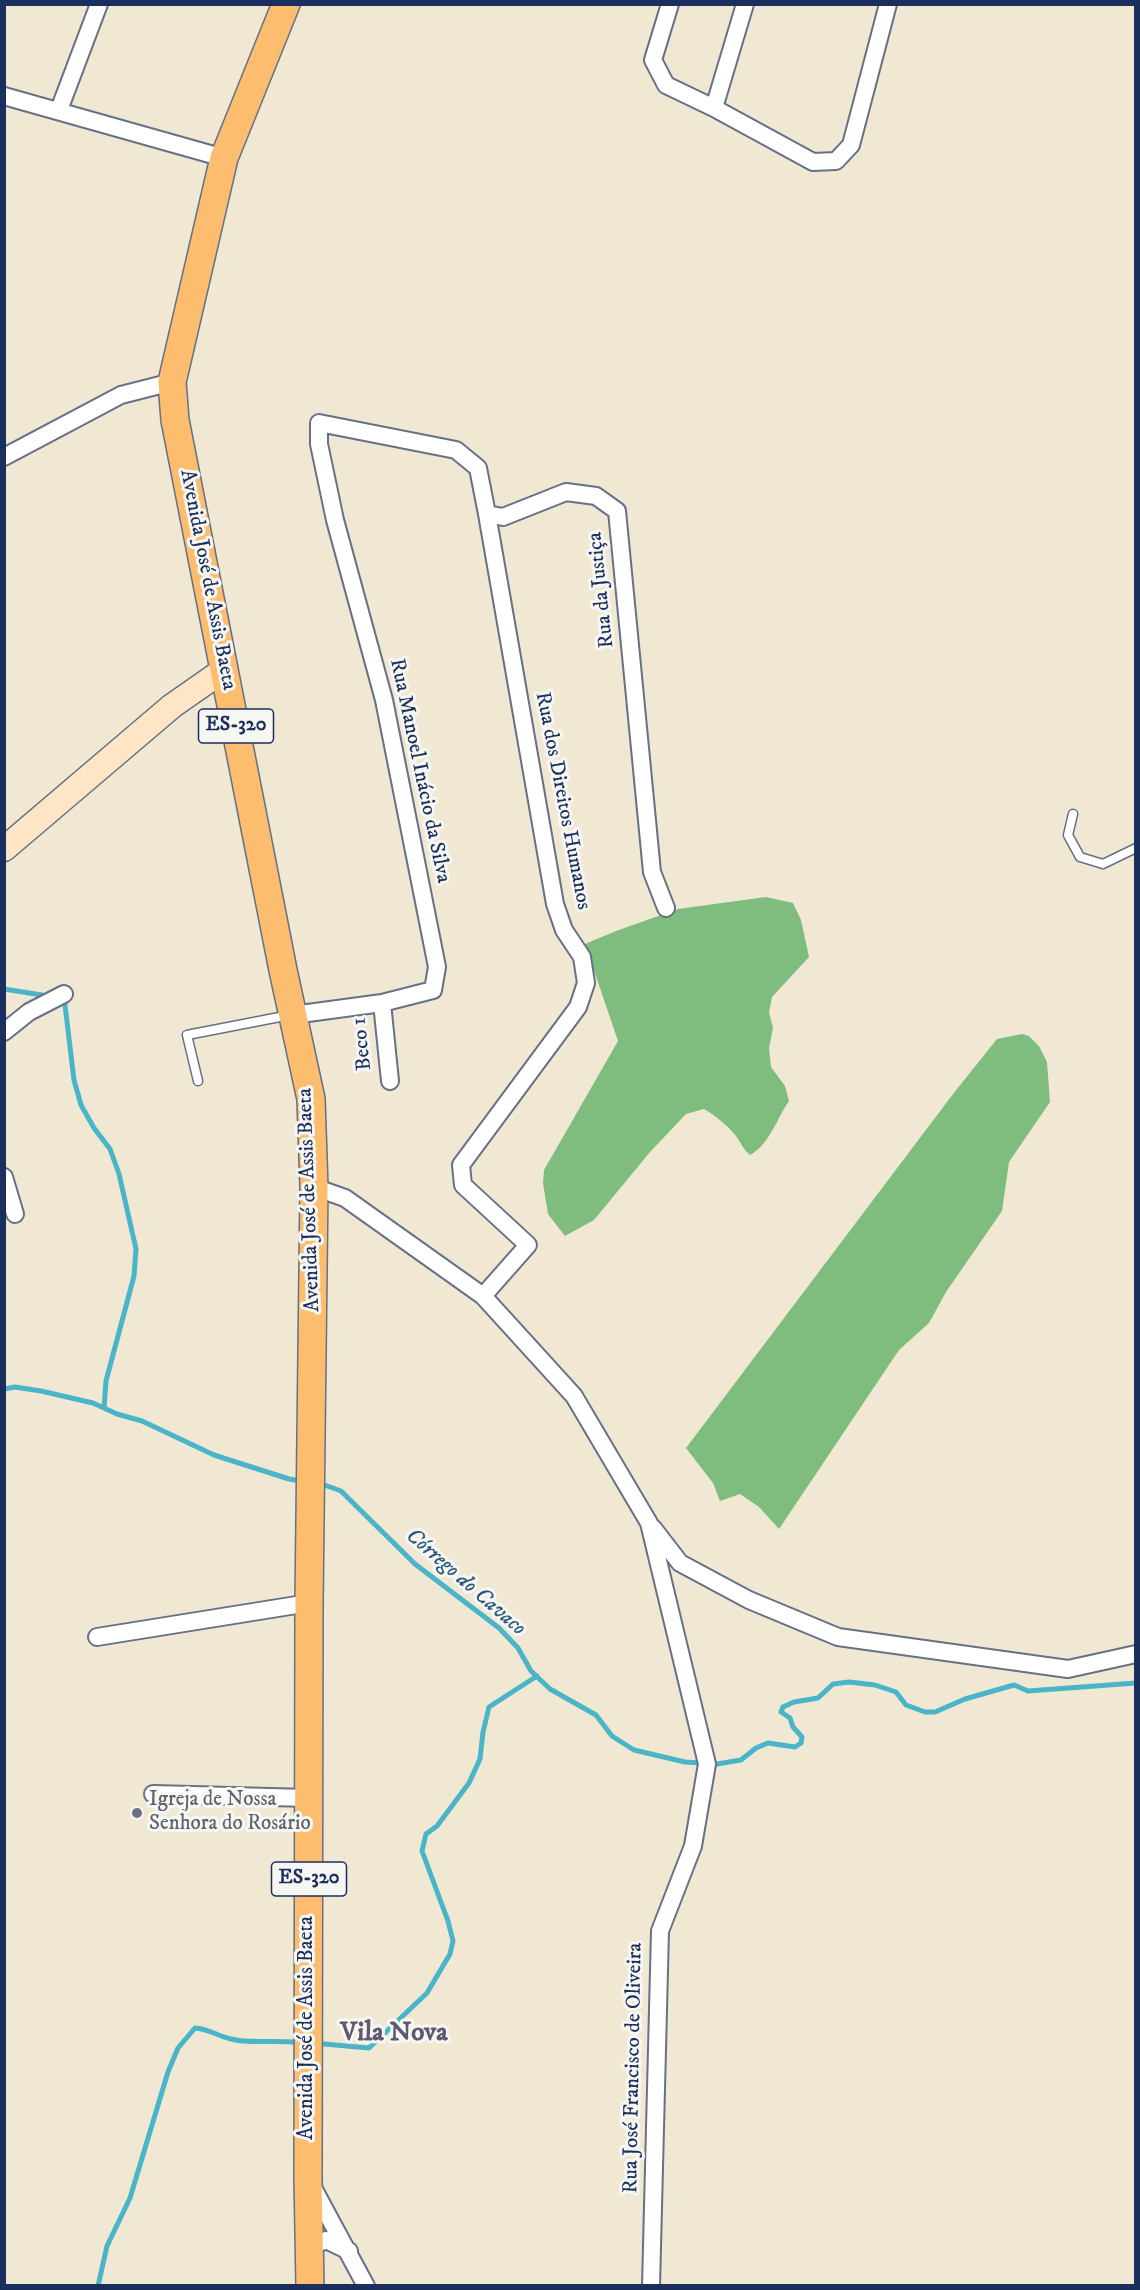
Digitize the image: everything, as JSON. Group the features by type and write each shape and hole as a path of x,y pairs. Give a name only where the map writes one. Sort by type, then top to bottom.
{"main road":[{"name":"Avenida José de Assis Baeta","path":"286,4 224,158 172,382 175,420 311,1099 314,1187 309,1603 308,2178 310,2247"},
{"name":"ES-320","path":"310,2247 310,2286"}],"street":[{"path":"59,110 99,4"},
{"path":"670,4 653,60 666,85 714,108 813,162 836,161 851,145 888,4"},
{"path":"714,108 745,4"},
{"path":"4,96 224,158"},
{"path":"4,457 121,395 172,382"},
{"name":"Rua Manoel Inácio da Silva","path":"293,1015 382,1003 433,990 437,968 384,700 335,520 319,444 319,423 456,450 477,468 487,514"},
{"name":"Rua da Justiça","path":"487,514 503,517 566,492 596,496 617,511 652,872 666,908"},
{"name":"Rua dos Direitos Humanos","path":"483,1296 528,1245 463,1185 461,1165 578,1007 586,983 582,957 564,930 555,904 487,514"},
{"path":"4,849 172,706 225,669"},
{"path":"4,1032 29,1012 64,994"},
{"name":"Beco 1","path":"382,1003 390,1081"},
{"path":"4,1177 15,1214"},
{"name":"Rua José Francisco de Oliveira","path":"314,1187 345,1198 483,1296 574,1396 649,1523 707,1764 693,1846 660,1931 651,2286"},
{"path":"649,1523 680,1563 749,1600 837,1637 1068,1669 1136,1654"},
{"path":"97,1637 309,1603"},
{"path":"153,1794 309,1798"},
{"path":"308,2178 366,2286"},
{"path":"310,2247 326,2240 349,2251"}],"lane":[{"path":"1072,814 1068,835 1080,857 1103,864 1136,848"},
{"path":"198,1081 187,1035 293,1015"}],"green space":[{"path":"766,897 793,903 801,920 809,957 772,997 769,1012 773,1028 769,1048 771,1067 785,1086 789,1101 772,1130 763,1144 750,1155 723,1122 709,1112 704,1109 686,1114 650,1152 594,1220 565,1236 548,1214 543,1183 544,1170 618,1041 585,944 678,909"},
{"path":"1022,1034 1029,1036 1039,1046 1047,1062 1050,1102 1009,1162 1002,1211 946,1292 929,1323 899,1350 779,1529 759,1507 740,1494 720,1501 713,1483 686,1448 997,1039"}],"waterway":[{"path":"4,989 42,995"},
{"path":"65,1005 74,1080 81,1105 94,1128 110,1149 119,1174 136,1249 134,1276 106,1381 104,1408"},
{"name":"Córrego do Cavaco","path":"4,1389 15,1387 41,1391 93,1403 117,1414 142,1421 214,1455 301,1481"},
{"name":"Córrego do Cavaco","path":"319,1483 341,1491 415,1564 499,1628 518,1648 531,1671 550,1689 596,1715 612,1736 634,1750 685,1762 717,1764 741,1760 756,1748 768,1743 795,1747 801,1743 802,1737 793,1727 790,1718 781,1712 783,1707 794,1702 818,1698 833,1684 849,1682 875,1685 896,1692 906,1705 925,1712 935,1712 965,1699 1014,1685 1028,1691 1136,1683"},
{"path":"324,2044 369,2048 427,1993 450,1954 453,1941 448,1921 422,1851 426,1834 437,1826 469,1783 480,1759 489,1707 537,1676"},
{"path":"98,2286 107,2246 130,2198 168,2072 178,2048 195,2028 239,2040 293,2042"}],"place":[{"name":"Igreja de Nossa Senhora do Rosário","path":"137,1813"}],"district":[{"name":"Vila Nova","path":"394,2034"}]}
